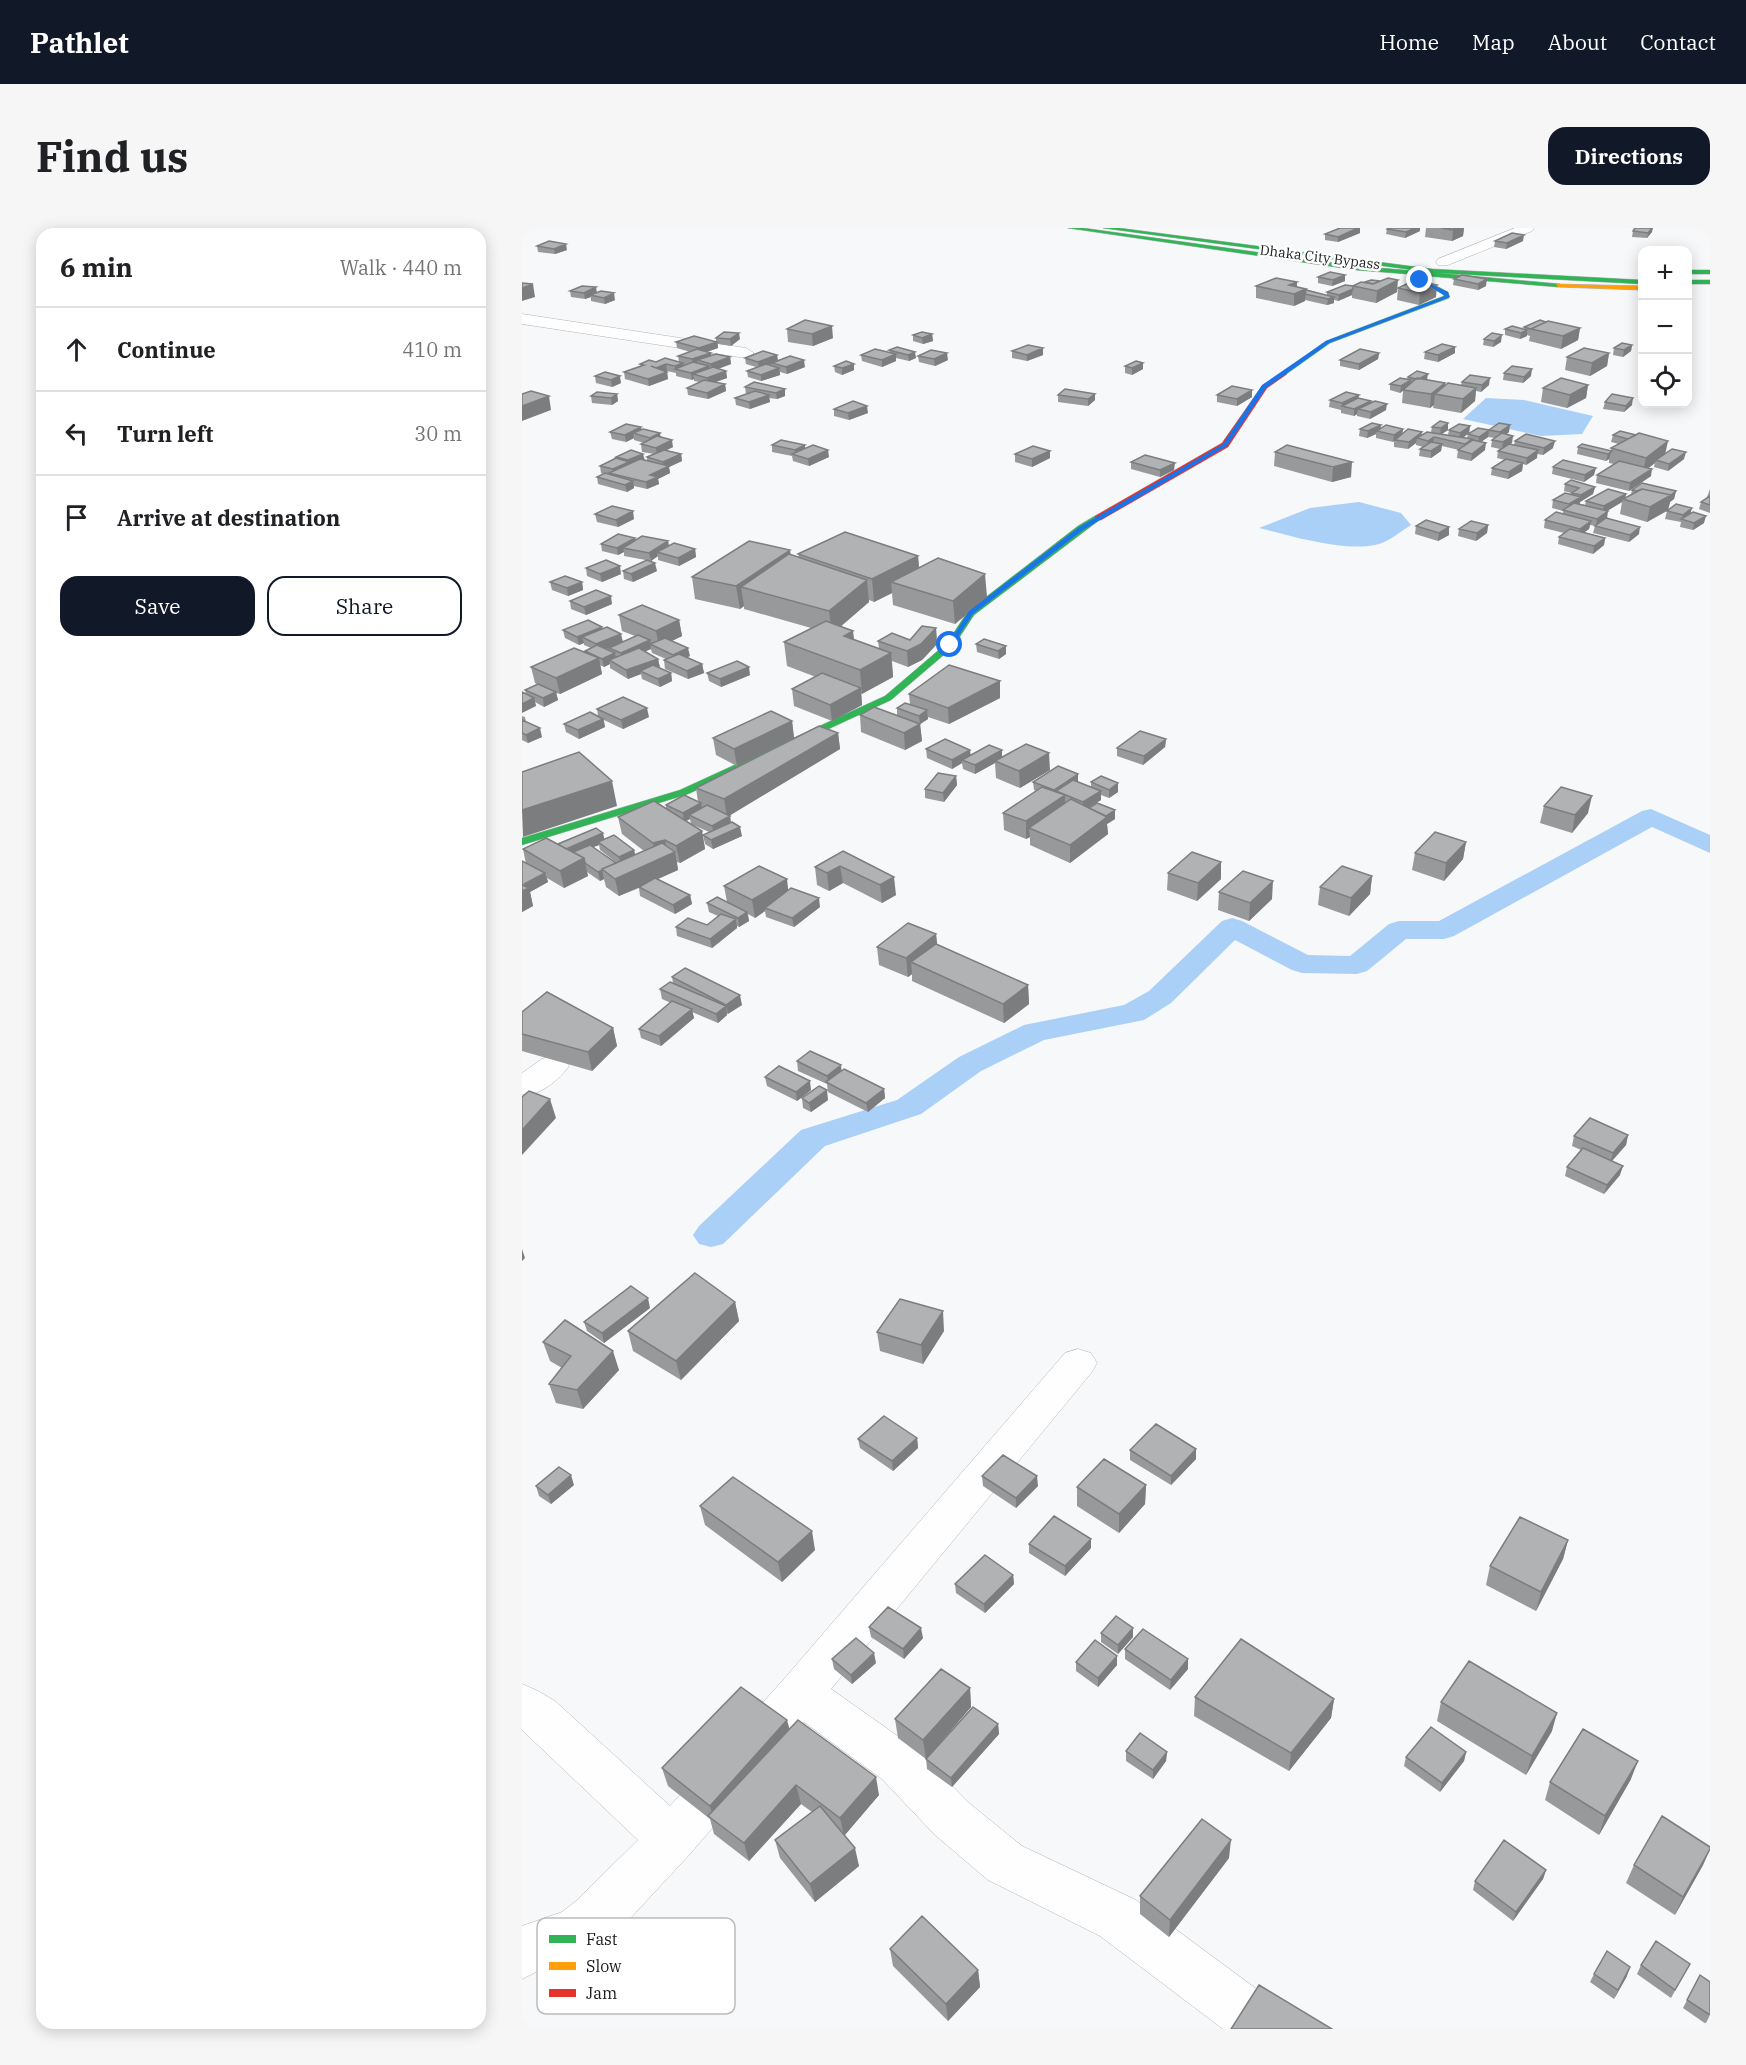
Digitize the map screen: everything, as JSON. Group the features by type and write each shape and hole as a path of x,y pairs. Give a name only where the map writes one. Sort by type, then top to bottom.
{"main road":[{"path":"1071,228 1280,258 1423,275 1552,285 1638,288"},
{"name":"Dhaka City Bypass","path":"1106,228 1432,271 1638,282"},
{"name":"Dhaka City Bypass","path":"1144,228 1438,266 1638,277"},
{"path":"1186,228 1443,262 1558,270 1638,272"},
{"path":"1692,272 1710,272"},
{"path":"522,842 684,792 888,698 950,645 971,613 1081,528 1225,445 1264,387 1328,342 1448,297 1446,293 1420,280 1423,275"},
{"path":"1692,277 1710,277"},
{"path":"1692,282 1710,282"},
{"path":"1692,288 1710,288"}],"street":[{"path":"1443,262 1527,228"},
{"path":"522,320 746,353"},
{"path":"522,1083 528,1085 553,1066"},
{"path":"592,1918 626,1887 672,1839 800,1693 1078,1363"},
{"path":"800,1693 899,1764 952,1819 1005,1863 1118,1918 1266,2029"},
{"path":"522,1705 539,1716 672,1839"},
{"path":"522,1953 537,1944"}],"water":[{"path":"1486,398 1524,400 1593,416 1582,434 1541,436 1463,419"},
{"path":"1359,502 1401,513 1411,525 1383,543 1366,546 1335,545 1259,528 1310,508"}],"building":[{"path":"1340,228 1358,228 1338,237 1325,234"},
{"path":"1388,228 1415,228 1406,232"},
{"path":"1635,228 1652,228 1648,233 1633,231"},
{"path":"1512,233 1524,235 1507,243 1495,241"},
{"path":"549,241 566,244 554,249 537,246"},
{"path":"1330,272 1345,275 1333,280 1318,277"},
{"path":"1462,275 1487,279 1478,284 1454,279"},
{"path":"1276,278 1297,282 1289,285 1306,289 1294,294 1256,286"},
{"path":"1388,278 1398,280 1377,291 1353,286 1361,282 1373,284"},
{"path":"1415,280 1437,285 1420,293 1398,288"},
{"path":"1380,281 1373,284 1365,282"},
{"path":"522,283 533,284 522,288"},
{"path":"1345,285 1353,286 1353,289 1339,295 1327,292"},
{"path":"582,286 596,287 584,293 570,291"},
{"path":"1306,290 1334,297 1328,299 1305,294"},
{"path":"601,291 614,293 604,298 590,295"},
{"path":"805,320 832,326 812,334 787,329"},
{"path":"1540,320 1546,322 1531,329 1524,327"},
{"path":"1548,321 1580,328 1563,336 1531,329"},
{"path":"1512,326 1527,330 1521,333 1505,329"},
{"path":"724,332 739,333 730,339 716,338"},
{"path":"922,332 932,334 922,338 913,335"},
{"path":"1492,333 1502,335 1494,341 1484,339"},
{"path":"694,336 717,342 699,348 676,342"},
{"path":"1622,343 1632,345 1624,350 1614,348"},
{"path":"1442,344 1455,347 1438,355 1425,352"},
{"path":"1028,345 1043,348 1027,355 1012,351"},
{"path":"897,347 915,352 908,355 889,350"},
{"path":"1584,348 1609,353 1592,363 1567,357"},
{"path":"697,349 711,353 692,359 678,356"},
{"path":"875,349 896,354 882,360 861,355"},
{"path":"1360,349 1379,353 1359,364 1340,360"},
{"path":"931,350 947,353 934,359 918,356"},
{"path":"763,351 777,355 758,362 745,358"},
{"path":"716,354 730,357 711,364 697,360"},
{"path":"790,356 804,360 786,367 772,363"},
{"path":"665,358 683,363 675,366 666,364 656,368 667,372 648,379 624,372 644,365 640,364 649,360 656,362"},
{"path":"846,361 854,364 842,368 834,366"},
{"path":"1136,361 1143,363 1132,368 1125,366"},
{"path":"693,362 709,366 691,373 675,369"},
{"path":"766,364 779,368 761,375 747,371"},
{"path":"1512,366 1532,369 1524,377 1504,373"},
{"path":"713,367 726,371 707,378 693,374"},
{"path":"1417,371 1428,374 1419,379 1408,377"},
{"path":"605,372 620,376 611,380 595,376"},
{"path":"1470,375 1490,378 1482,385 1462,382"},
{"path":"1400,378 1411,380 1401,386 1390,384"},
{"path":"1417,378 1445,383 1431,394 1403,390"},
{"path":"1561,378 1588,385 1570,395 1543,388"},
{"path":"704,380 725,384 707,393 687,388"},
{"path":"754,382 785,389 776,393 745,387"},
{"path":"1448,383 1476,388 1463,399 1435,394"},
{"path":"1232,386 1252,390 1237,399 1217,395"},
{"path":"1065,389 1095,394 1088,399 1058,395"},
{"path":"531,391 549,396 522,406 522,394"},
{"path":"755,391 769,395 749,402 735,398"},
{"path":"597,392 617,394 611,398 591,396"},
{"path":"1346,392 1359,395 1342,403 1330,400"},
{"path":"1612,394 1633,398 1626,406 1605,402"},
{"path":"1358,398 1371,401 1354,409 1342,406"},
{"path":"853,401 867,406 848,413 834,409"},
{"path":"1375,401 1387,404 1371,412 1358,409"},
{"path":"1440,421 1448,423 1441,428 1432,427"},
{"path":"1372,423 1381,425 1368,431 1360,429"},
{"path":"1499,423 1510,425 1500,432 1489,430"},
{"path":"626,424 641,427 625,435 610,432"},
{"path":"1459,424 1470,426 1460,433 1449,430"},
{"path":"1386,425 1403,429 1394,435 1377,431"},
{"path":"1478,428 1489,430 1479,437 1468,434"},
{"path":"643,429 660,433 650,438 633,433"},
{"path":"1408,429 1422,432 1409,442 1395,440"},
{"path":"1620,431 1636,435 1628,439 1613,435"},
{"path":"1427,432 1472,439 1465,444 1434,437 1428,441 1417,438"},
{"path":"1502,433 1513,436 1503,442 1492,440"},
{"path":"1639,433 1668,441 1646,458 1611,448"},
{"path":"1526,434 1555,441 1544,448 1515,441"},
{"path":"657,436 672,440 656,448 641,444"},
{"path":"781,440 805,445 795,450 772,445"},
{"path":"1473,440 1486,443 1472,454 1458,450"},
{"path":"1431,442 1442,444 1431,451 1420,449"},
{"path":"1509,444 1538,450 1527,458 1498,451"},
{"path":"1582,444 1612,451 1608,454 1578,447"},
{"path":"813,445 828,450 808,459 792,454"},
{"path":"1287,445 1352,462 1333,467 1275,452"},
{"path":"1033,446 1050,451 1032,459 1015,454"},
{"path":"1672,449 1686,452 1669,464 1656,460"},
{"path":"631,450 643,454 628,460 616,457"},
{"path":"664,450 681,454 663,462 647,457"},
{"path":"1145,455 1175,463 1160,470 1131,462"},
{"path":"616,458 629,462 613,469 600,466"},
{"path":"640,459 669,466 650,475 658,477 646,482 609,473"},
{"path":"1506,459 1523,463 1509,472 1492,468"},
{"path":"1563,460 1596,468 1585,475 1553,467"},
{"path":"1619,461 1652,469 1630,483 1597,475"},
{"path":"605,473 633,481 625,485 597,477"},
{"path":"1571,480 1595,487 1581,495 1572,493 1579,488 1565,484"},
{"path":"1642,483 1676,491 1671,495 1642,489 1632,490"},
{"path":"1608,489 1626,494 1604,506 1586,501"},
{"path":"1642,489 1671,495 1650,507 1623,499"},
{"path":"1565,493 1581,497 1569,504 1553,500"},
{"path":"1710,496 1710,505 1701,502"},
{"path":"1574,503 1608,511 1597,519 1563,510"},
{"path":"1676,504 1692,508 1683,515 1667,511"},
{"path":"612,506 633,511 616,520 595,514"},
{"path":"1556,512 1591,521 1580,529 1545,520"},
{"path":"1693,512 1706,516 1694,523 1681,519"},
{"path":"1606,518 1640,527 1630,535 1595,526"},
{"path":"1426,520 1449,527 1439,533 1416,526"},
{"path":"1471,521 1488,525 1477,533 1459,529"},
{"path":"1570,529 1605,538 1594,546 1559,537"},
{"path":"845,532 918,556 872,579 798,554"},
{"path":"618,534 635,538 617,548 601,544"},
{"path":"642,536 668,541 649,553 623,548"},
{"path":"749,541 790,550 736,586 692,577"},
{"path":"674,543 695,549 678,558 657,552"},
{"path":"789,554 867,580 829,611 741,587"},
{"path":"938,558 985,574 953,601 891,582"},
{"path":"606,560 620,566 600,574 586,568"},
{"path":"647,560 655,563 631,574 623,571"},
{"path":"565,576 582,582 567,588 550,582"},
{"path":"596,590 611,596 584,607 570,601"},
{"path":"642,605 679,620 656,631 619,615"},
{"path":"588,620 602,627 577,637 563,630"},
{"path":"826,621 853,631 844,636 891,653 860,670 784,642"},
{"path":"922,626 936,628 921,644 907,651 878,641 892,633 910,640"},
{"path":"607,627 621,634 596,644 582,637"},
{"path":"638,635 650,640 621,653 609,648"},
{"path":"665,638 688,648 673,655 650,644"},
{"path":"984,639 1006,646 998,651 976,644"},
{"path":"597,645 615,653 602,659 585,651"},
{"path":"574,648 599,658 556,678 531,667"},
{"path":"639,648 658,659 626,670 609,660"},
{"path":"679,654 702,664 687,671 664,660"},
{"path":"737,661 749,667 720,679 707,673"},
{"path":"653,665 671,673 658,679 640,671"},
{"path":"949,665 1000,681 948,708 909,694"},
{"path":"822,673 861,688 830,705 792,689"},
{"path":"538,684 556,692 543,698 525,690"},
{"path":"522,692 534,698 522,704"},
{"path":"623,697 647,708 621,720 597,709"},
{"path":"905,703 927,710 919,716 897,708"},
{"path":"874,707 920,724 904,733 860,715"},
{"path":"771,711 792,721 734,749 713,738"},
{"path":"590,712 603,719 578,730 564,724"},
{"path":"522,720 540,728 526,735 522,733"},
{"path":"819,726 838,733 724,799 696,788"},
{"path":"1140,731 1166,739 1144,756 1117,748"},
{"path":"945,739 970,750 952,760 926,749"},
{"path":"1026,744 1049,753 1019,771 995,761"},
{"path":"989,745 1002,750 975,765 962,760"},
{"path":"579,752 612,781 522,810 522,772"},
{"path":"1058,766 1078,774 1054,790 1033,782"},
{"path":"938,773 956,776 943,793 925,789"},
{"path":"1101,776 1118,783 1109,790 1091,782"},
{"path":"1073,780 1101,791 1083,802 1056,791"},
{"path":"1042,787 1065,795 1026,821 1003,813"},
{"path":"1561,787 1592,796 1575,815 1544,806"},
{"path":"684,795 701,803 683,813 666,805"},
{"path":"1071,799 1107,817 1070,845 1029,828"},
{"path":"654,801 702,831 676,846 665,840 653,843 618,817"},
{"path":"1097,803 1115,810 1106,816 1089,808"},
{"path":"707,805 730,816 712,826 689,815"},
{"path":"732,822 740,827 711,840 703,835"},
{"path":"596,828 603,833 566,849 558,844"},
{"path":"1435,832 1466,842 1446,863 1415,853"},
{"path":"614,835 634,850 619,857 598,842"},
{"path":"546,838 584,858 560,871 523,849"},
{"path":"662,843 675,852 615,879 602,869"},
{"path":"590,845 616,863 598,872 585,863 584,858 573,852"},
{"path":"843,851 894,877 880,885 840,866 827,873 815,867"},
{"path":"1192,852 1221,862 1198,883 1168,873"},
{"path":"522,861 545,873 522,885"},
{"path":"759,866 787,879 752,900 724,886"},
{"path":"1342,866 1372,876 1351,898 1320,887"},
{"path":"1243,871 1273,881 1250,903 1219,892"},
{"path":"655,878 690,895 673,905 639,887"},
{"path":"791,888 819,898 792,918 765,908"},
{"path":"717,897 747,912 738,918 707,903"},
{"path":"721,914 736,919 710,939 676,927 688,918 707,925"},
{"path":"908,923 936,934 906,958 877,947"},
{"path":"936,944 1028,985 1003,1004 911,962"},
{"path":"685,968 740,995 726,1005 672,977"},
{"path":"670,982 726,1006 716,1014 660,989"},
{"path":"547,992 613,1028 588,1052 522,1034 522,1012"},
{"path":"672,1001 692,1009 659,1036 639,1029"},
{"path":"810,1051 841,1065 827,1076 797,1061"},
{"path":"779,1066 810,1081 796,1092 765,1077"},
{"path":"844,1069 884,1089 866,1103 826,1082"},
{"path":"819,1086 827,1090 809,1103 802,1098"},
{"path":"529,1091 550,1099 522,1130 522,1097"},
{"path":"1590,1118 1628,1135 1613,1153 1574,1136"},
{"path":"1583,1148 1623,1166 1607,1185 1567,1167"},
{"path":"695,1273 735,1302 676,1361 628,1331"},
{"path":"631,1286 648,1298 602,1333 584,1322"},
{"path":"900,1299 943,1311 921,1345 877,1332"},
{"path":"565,1320 613,1351 577,1390 549,1384 571,1356 543,1342"},
{"path":"884,1416 917,1438 892,1461 858,1439"},
{"path":"1156,1424 1196,1449 1171,1476 1130,1450"},
{"path":"1003,1455 1037,1476 1016,1498 982,1476"},
{"path":"1104,1459 1146,1485 1119,1514 1077,1487"},
{"path":"559,1467 571,1475 548,1495 536,1486"},
{"path":"733,1477 812,1531 778,1562 700,1506"},
{"path":"1054,1516 1091,1539 1065,1566 1029,1544"},
{"path":"1520,1517 1568,1540 1541,1592 1490,1566"},
{"path":"985,1555 1013,1575 984,1604 955,1584"},
{"path":"888,1607 921,1628 903,1649 869,1627"},
{"path":"1116,1616 1133,1628 1118,1645 1101,1633"},
{"path":"1143,1629 1188,1659 1171,1680 1125,1649"},
{"path":"856,1638 874,1653 851,1675 832,1659"},
{"path":"1241,1639 1334,1699 1291,1753 1195,1697"},
{"path":"1095,1640 1117,1656 1098,1678 1076,1662"},
{"path":"1469,1661 1557,1713 1532,1756 1441,1702"},
{"path":"941,1669 970,1688 923,1740 895,1719"},
{"path":"741,1687 787,1720 710,1806 662,1768"},
{"path":"973,1707 998,1724 951,1778 926,1759"},
{"path":"798,1720 876,1777 840,1818 796,1785 744,1843 708,1816"},
{"path":"1431,1727 1466,1752 1442,1783 1406,1757"},
{"path":"1583,1729 1638,1761 1605,1816 1550,1782"},
{"path":"1140,1733 1167,1752 1153,1770 1126,1751"},
{"path":"820,1806 855,1848 810,1884 775,1840"},
{"path":"1662,1816 1710,1847 1683,1897 1634,1865"},
{"path":"1202,1819 1231,1840 1170,1920 1140,1896"},
{"path":"1504,1840 1546,1870 1516,1912 1475,1881"},
{"path":"922,1916 978,1970 946,2004 890,1949"},
{"path":"1656,1941 1690,1964 1675,1990 1641,1965"},
{"path":"1607,1951 1630,1967 1618,1990 1594,1974"},
{"path":"1700,1975 1710,1982 1710,2015 1687,2000"},
{"path":"1259,1985 1332,2029 1231,2029"},
{"path":"1707,2022 1710,2024 1710,2029 1704,2029"}],"waterway":[{"path":"711,1235 813,1138 909,1107 970,1064 1035,1032 1133,1013 1160,997 1232,927 1302,964 1357,965 1399,930 1444,930 1651,817 1710,845"}],"traffic: fast":[{"path":"1071,228 1356,268 1558,285"},
{"path":"1106,228 1432,271 1638,282"},
{"path":"1692,272 1710,272"},
{"path":"1285,373 1328,342 1447,297 1446,293 1420,280 1423,275"},
{"path":"1692,282 1710,282"},
{"path":"522,842 684,792 888,698 950,645 971,613 1081,528 1098,518"}],"traffic: slow":[{"path":"1558,285 1638,288"}],"traffic: jam":[{"path":"1098,518 1225,445 1264,387 1285,373"}],"route":[{"path":"950,645 971,613 1081,528 1225,445 1264,387 1328,342 1448,297 1446,293 1420,280"}]}
